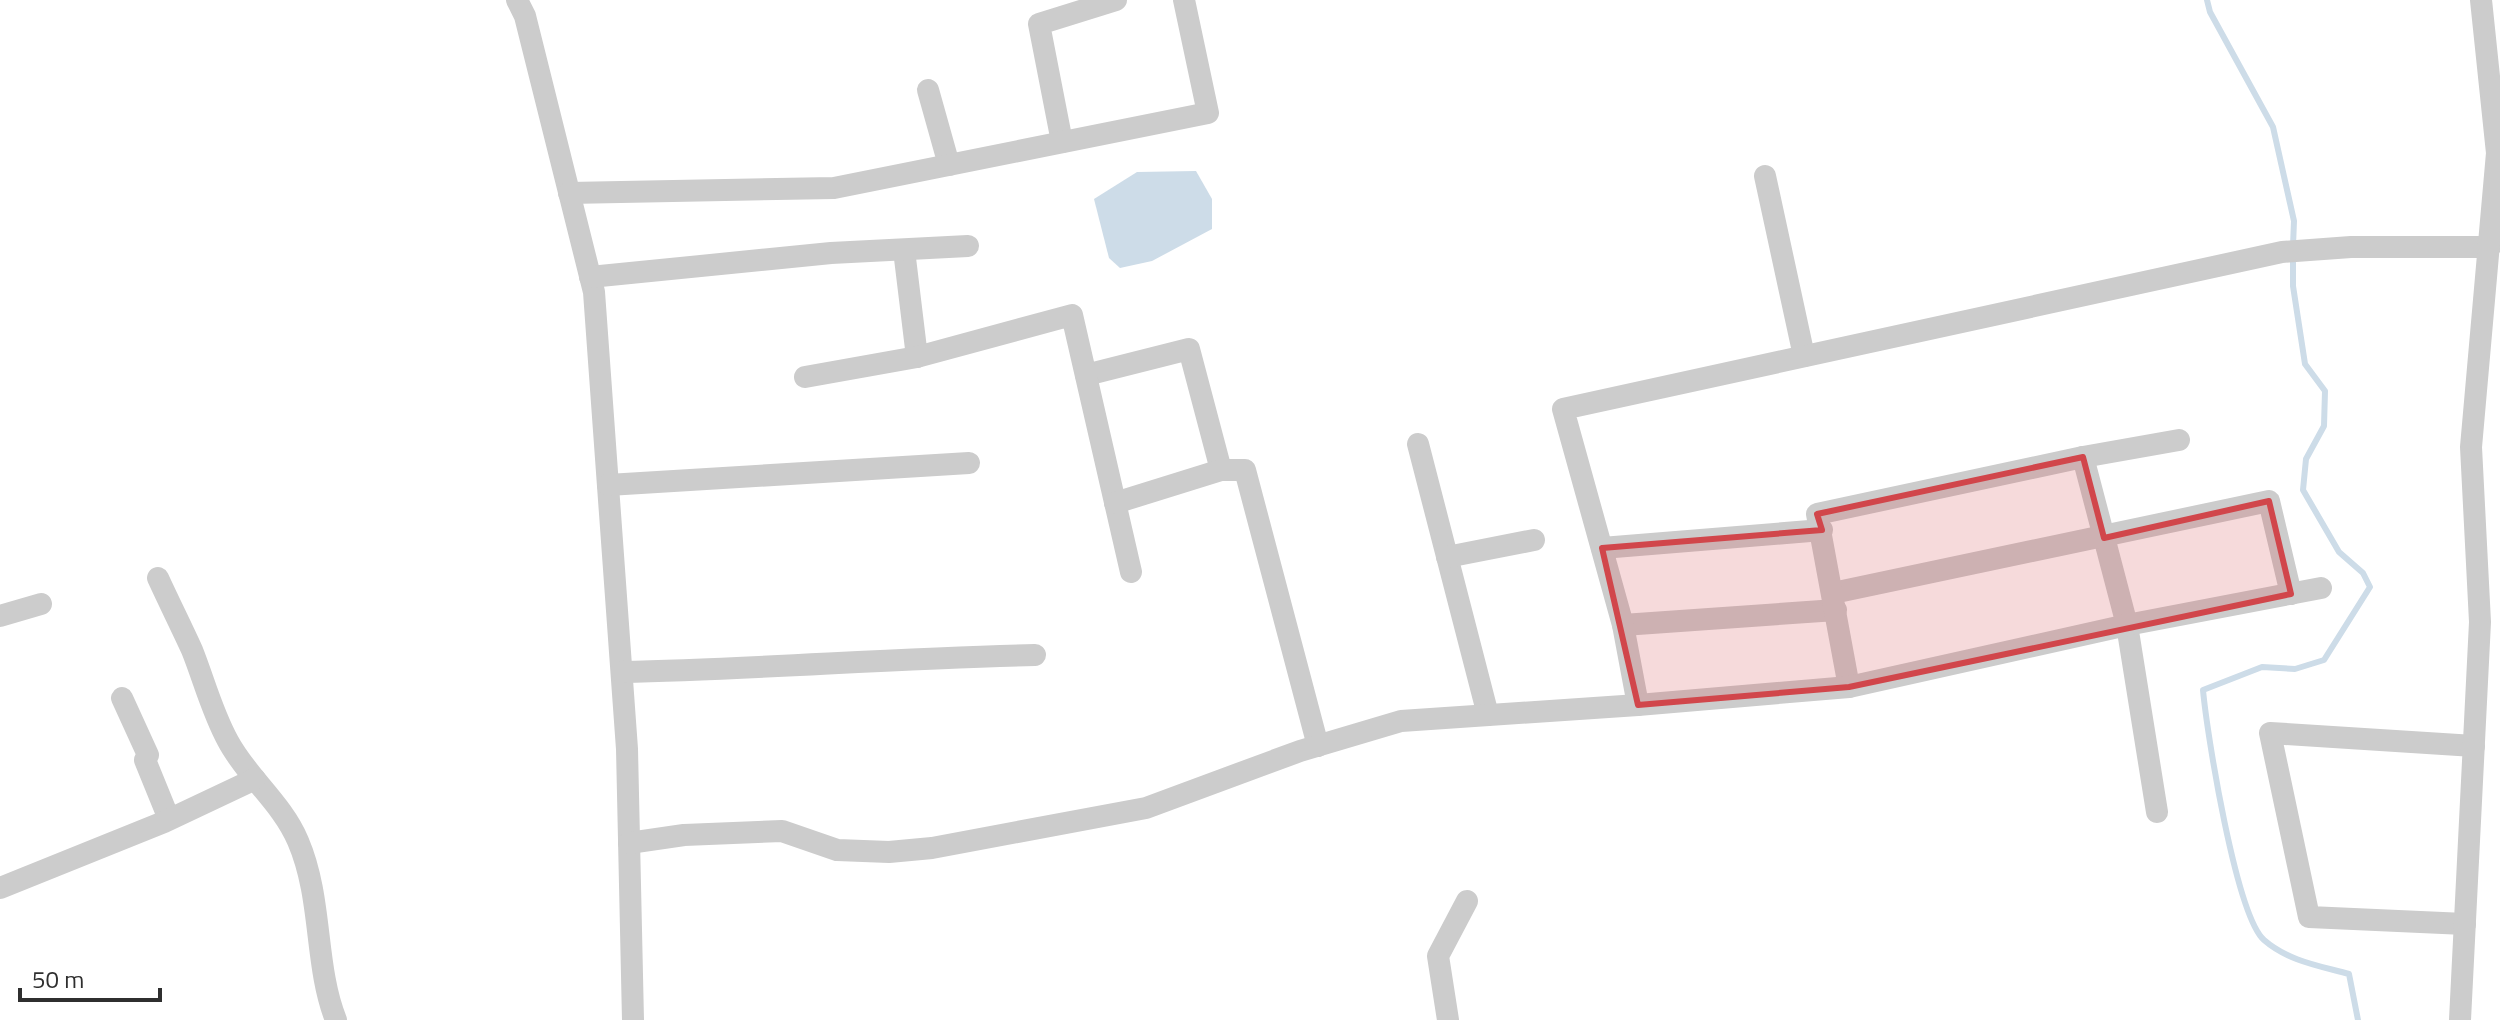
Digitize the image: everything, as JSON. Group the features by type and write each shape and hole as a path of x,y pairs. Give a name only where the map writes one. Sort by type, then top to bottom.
{"street":[{"path":"517,0 525,16 594,292 627,749 633,1020"},
{"path":"1062,142 1039,24 1116,0"},
{"path":"569,193 834,188 1208,113 1184,0"},
{"path":"2460,1020 2480,622 2471,447 2491,319 2490,247 2497,153 2481,0"},
{"path":"928,90 949,165"},
{"path":"1765,176 1804,356"},
{"path":"590,277 831,253 968,246"},
{"path":"1638,705 1623,625 1563,409 2293,252 2351,247 2490,247"},
{"path":"904,250 917,357"},
{"path":"805,377 917,357 1072,315 1131,572"},
{"path":"1086,375 1189,349 1221,470"},
{"path":"1849,687 1817,514 2083,457 2179,440"},
{"path":"1418,444 1488,715"},
{"path":"2083,457 2127,625 2157,812"},
{"path":"608,485 969,463"},
{"path":"1115,503 1221,470 1245,470 1318,746"},
{"path":"1623,625 1834,601 2269,501 2291,594"},
{"path":"1602,548 1822,530"},
{"path":"1447,557 1534,540"},
{"path":"158,578 229,743 271,797 298,839 319,918 326,985 336,1020"},
{"path":"629,843 684,835 782,831 837,850 889,852 932,848 1146,808 1318,746 1401,721 1849,687 2127,625 2321,588"},
{"path":"0,616 41,604"},
{"path":"622,672 1035,655"},
{"path":"122,698 148,755 145,760 148,770 169,819"},
{"path":"2465,924 2309,917 2270,733 2474,746"},
{"path":"0,888 169,819 255,779"},
{"path":"1448,1020 1438,956 1467,901"}],"highlighted area":[{"path":"2083,457 2104,538 2269,501 2291,594 1849,687 1638,705 1602,548 1822,530 1817,514"}],"water":[{"path":"1196,171 1212,199 1212,229 1152,261 1120,268 1109,258 1094,199 1137,172"}],"waterway":[{"path":"2207,0 2210,12 2273,127 2294,221 2293,246"},
{"path":"2293,257 2293,286 2305,364 2325,391 2324,426 2306,459 2303,490 2339,552 2363,573 2370,587 2324,660 2295,669 2262,667 2203,690 2224,822 2243,897 2254,924 2264,940 2283,953 2349,974 2358,1020"}]}
